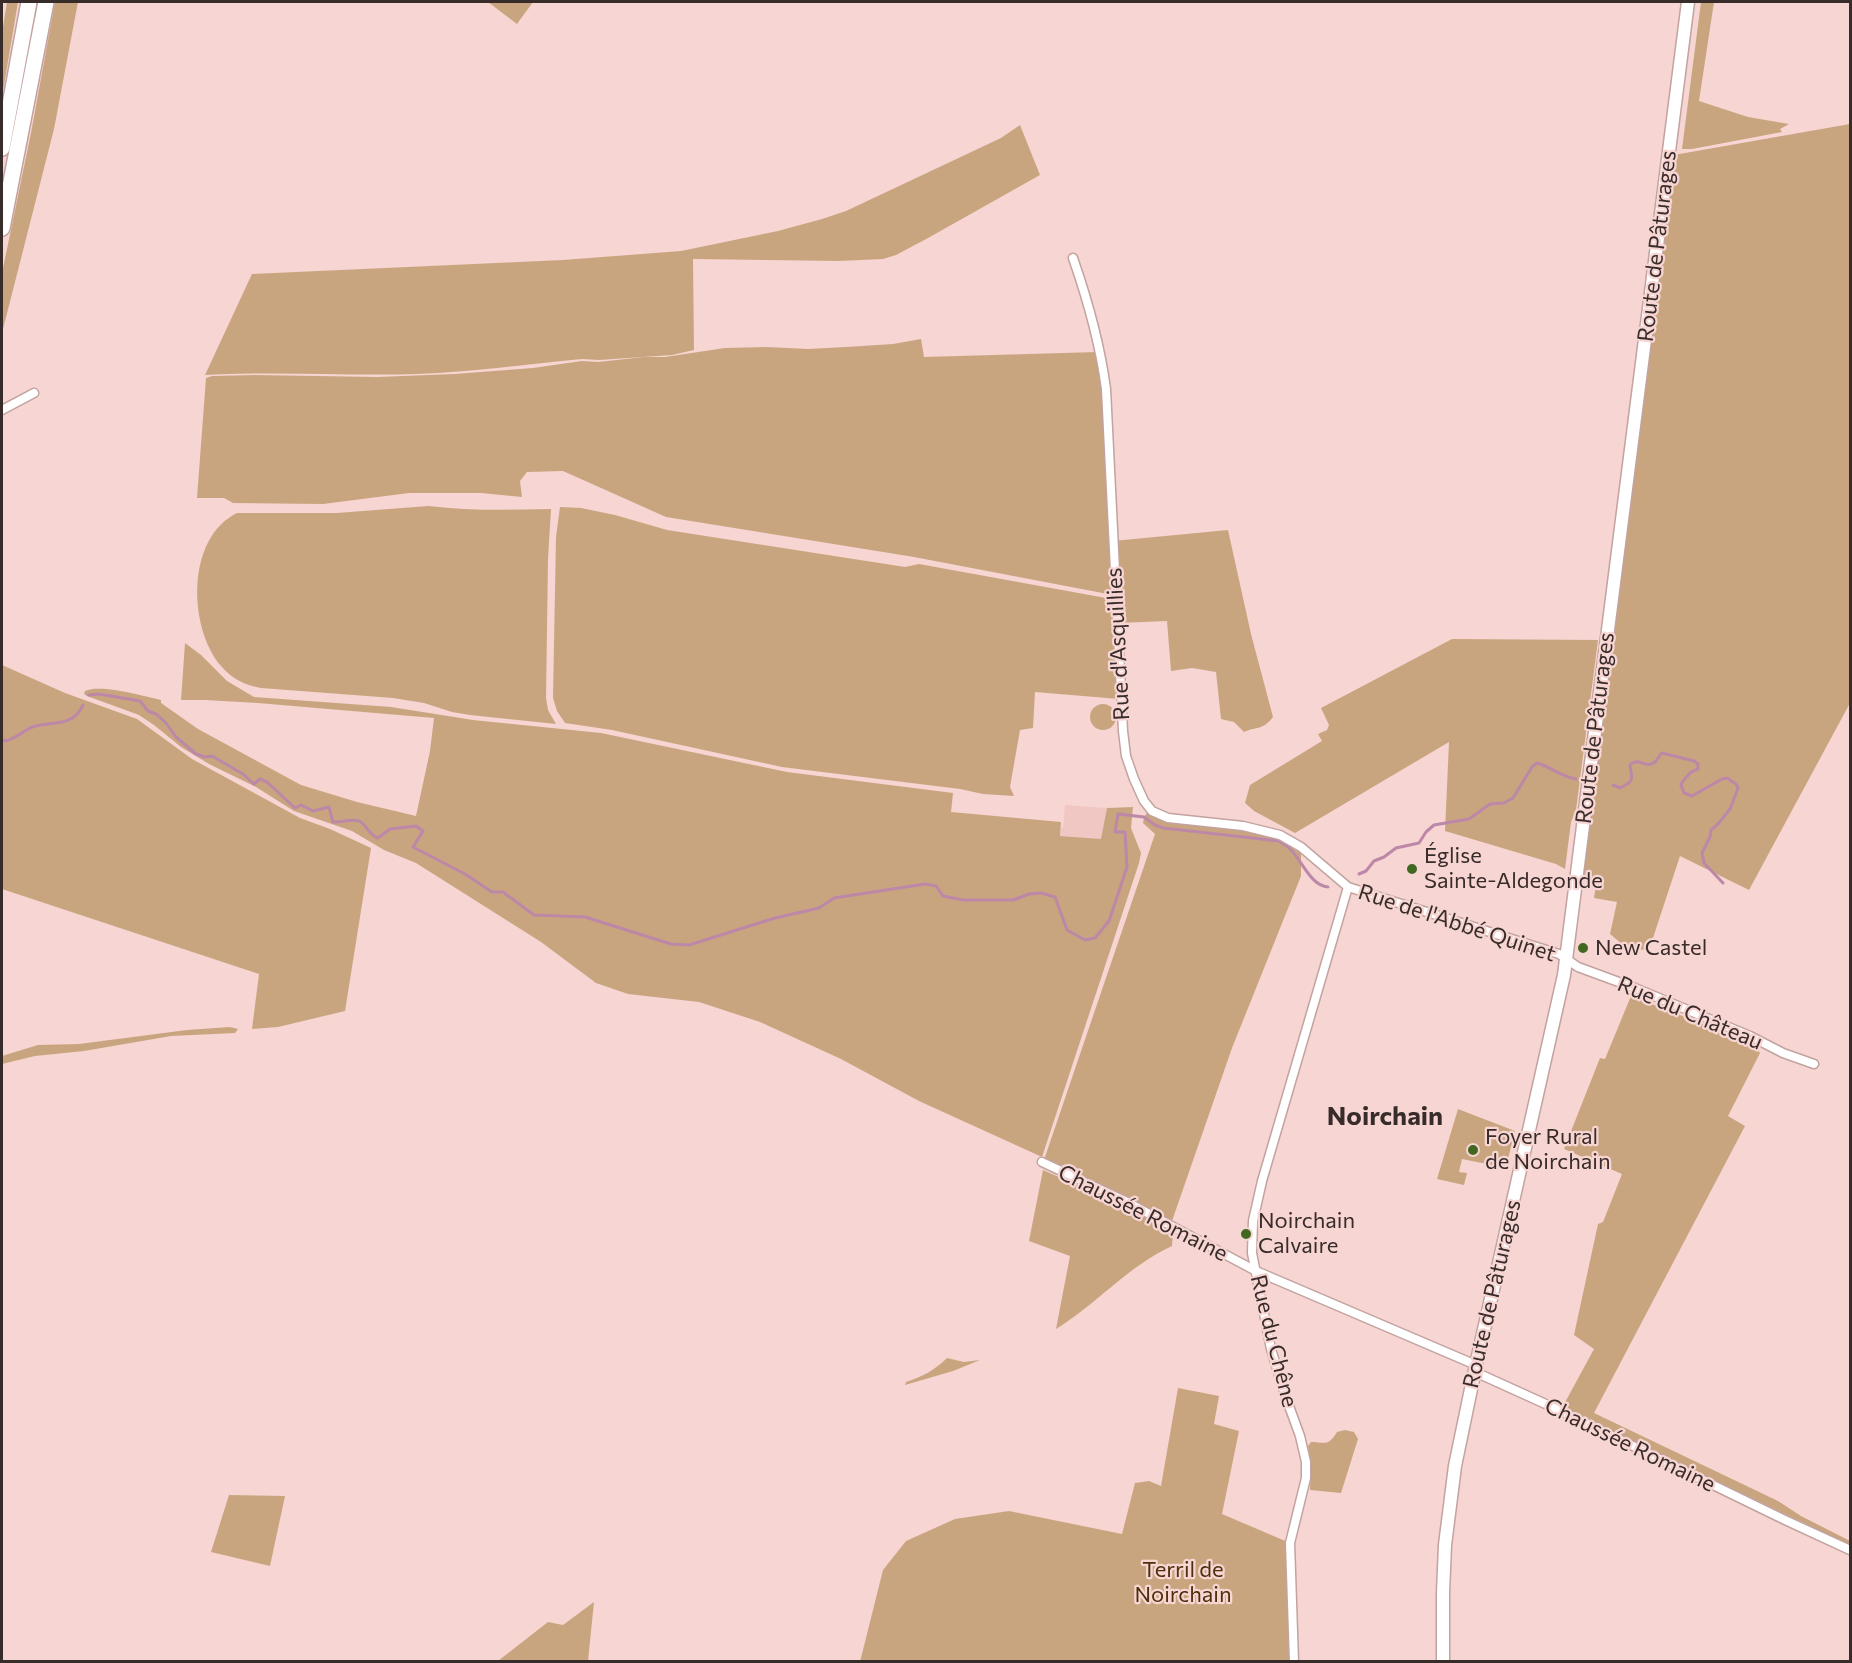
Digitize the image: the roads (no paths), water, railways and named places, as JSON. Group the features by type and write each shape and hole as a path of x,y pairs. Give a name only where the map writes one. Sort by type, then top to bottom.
{"highway":[{"path":"2,148 29,2"},
{"path":"2,228 46,2"}],"main road":[{"name":"Route de Pâturages","path":"1443,1662 1443,1593 1448,1517 1457,1457 1566,960 1688,2"}],"street":[{"name":"Rue d'Asquillies","path":"1073,258 1101,352 1106,389 1123,731 1126,756 1134,779 1144,801 1158,815 1243,826 1280,835 1301,848 1348,887"},
{"path":"2,410 34,393"},
{"name":"Rue de l'Abbé Quinet","path":"1348,887 1559,954 1566,960"},
{"name":"Rue du Chêne","path":"1294,1662 1290,1544 1306,1478 1306,1462 1272,1348 1252,1253 1252,1235 1262,1181 1348,887"},
{"name":"Rue du Château","path":"1566,960 1578,967 1750,1036 1783,1053 1814,1064"},
{"name":"Chaussée Romaine","path":"1042,1162 1135,1206 1256,1271 1475,1368 1851,1550"}],"waterway":[{"path":"89,695 99,694 140,701 148,711 156,714 166,723 176,737 196,754 205,757 212,756 243,774 254,784 260,779 267,782 295,808 301,805 313,811 329,807 333,822 359,821 378,838 390,829 416,826 423,831 413,847 465,874 492,892 503,892 534,915 585,917 671,944 689,945 775,918 819,908 834,898 925,884 936,886 943,896 963,900 1013,900 1029,894 1041,893 1055,897 1067,930 1085,940 1095,938 1109,921 1127,867 1125,832 1115,832 1118,814 1144,817 1163,828 1279,841 1290,849 1312,878 1322,886 1328,887"},
{"path":"2,739 9,740 37,726 66,721 73,718 83,705"},
{"path":"1613,785 1620,788 1630,781 1632,777 1630,765 1633,763 1651,764 1662,753 1698,764 1698,769 1691,772 1681,785 1684,793 1692,796 1727,778 1736,784 1738,788 1730,809 1711,830 1702,853 1704,863 1723,883"},
{"path":"1359,874 1366,871 1374,861 1396,848 1419,843 1434,825 1469,819 1490,804 1504,803 1513,798 1532,767 1537,763 1576,779"}],"place":[{"name":"Église Sainte-Aldegonde","path":"1412,869"},
{"name":"New Castel","path":"1583,948"},
{"name":"Foyer Rural de Noirchain","path":"1473,1150"},
{"name":"Noirchain Calvaire","path":"1246,1234"}],"district":[{"name":"Noirchain","path":"1385,1116"}],"park label":[{"name":"Terril de Noirchain","path":"1183,1583"}]}
